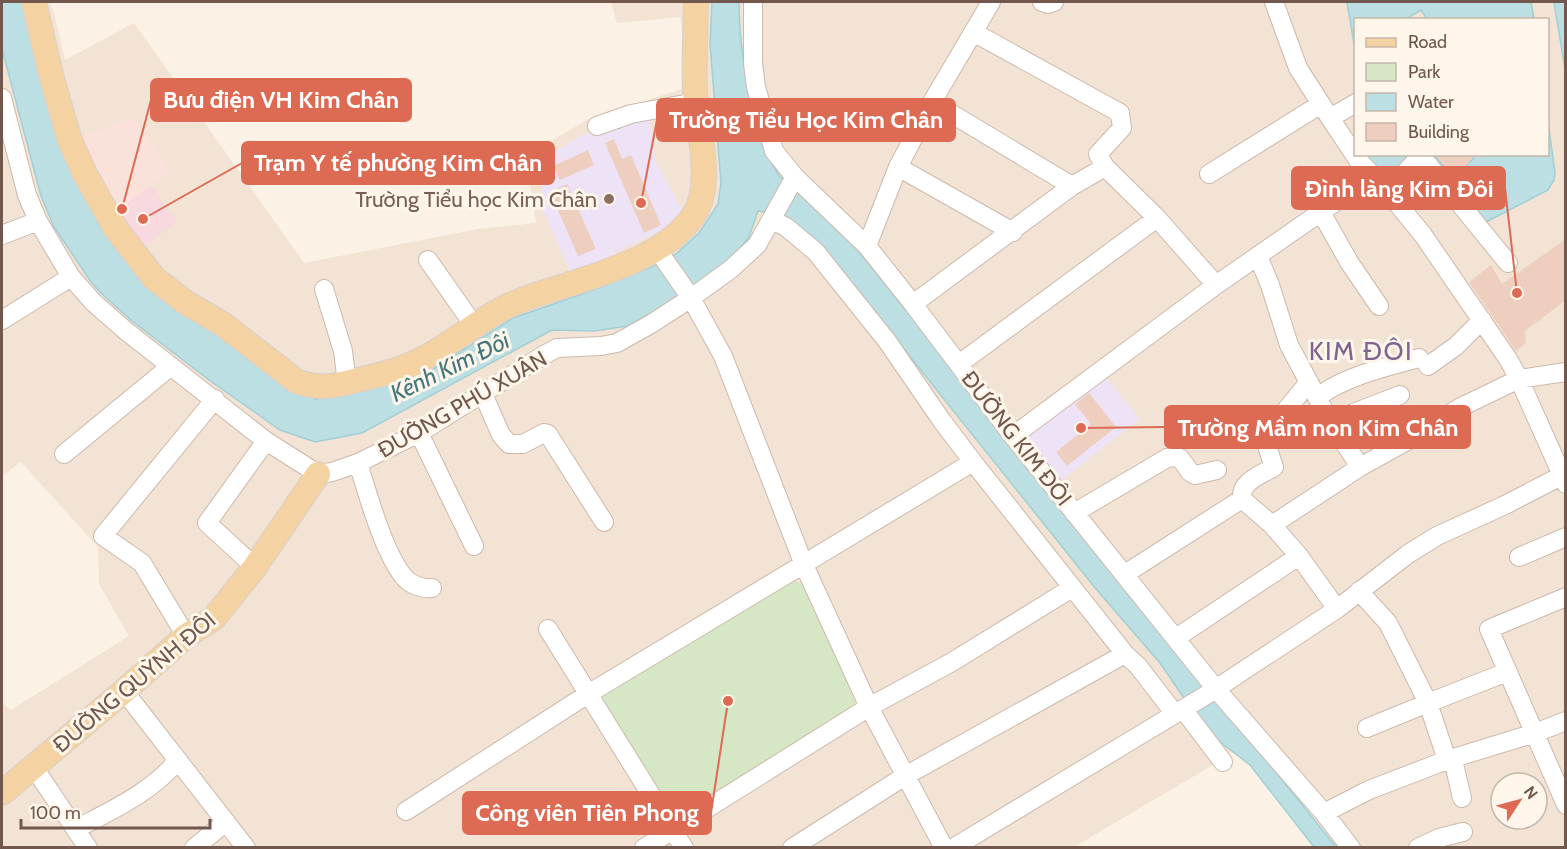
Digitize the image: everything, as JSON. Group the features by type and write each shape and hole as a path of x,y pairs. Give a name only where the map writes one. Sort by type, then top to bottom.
{"main road":[{"path":"34,2 51,75 70,141 86,176 137,258 154,278 174,294 224,325 296,381 307,386 323,388 396,371 419,361 519,301 603,273 657,249 671,239 695,213 701,196 702,164 696,102 696,2"},
{"name":"ĐƯỜNG QUỲNH ĐÔI","path":"2,793 186,636 214,618 255,567 318,474"}],"street":[{"name":"ĐƯỜNG KIM ĐÔI","path":"753,2 753,63 756,87 774,151 793,181 867,246 914,304 1013,436 1176,638 1212,692 1324,813 1351,848"},
{"path":"867,246 898,167 932,102 991,2"},
{"path":"1042,2 1048,4 1054,2"},
{"path":"1274,2 1298,68 1354,154"},
{"path":"973,32 1120,113 1122,128 1098,154 1105,167 1157,218 1216,285"},
{"path":"2,98 27,195 38,221 71,276 111,319 266,441 318,474"},
{"path":"597,126 631,114 696,102"},
{"path":"932,102 1072,186"},
{"path":"1209,174 1325,111 1354,104"},
{"path":"953,848 1212,692 1337,609 1408,554 1437,536 1563,480 1508,359 1423,235 1355,156"},
{"path":"1387,191 1421,156 1508,263"},
{"path":"898,167 1013,232"},
{"path":"914,304 1072,186 1105,167"},
{"path":"1013,436 1216,285 1371,177"},
{"name":"ĐƯỜNG PHÚ XUÂN","path":"318,474 358,463 419,433 557,348 617,343 651,324 691,298 757,246 793,181"},
{"path":"1321,212 1349,262 1379,306"},
{"path":"959,364 1157,218"},
{"path":"772,220 786,227 816,252 887,341 942,421 1072,588 1125,654 1184,709 1223,762"},
{"path":"2,235 38,221"},
{"path":"657,249 691,298 723,357 804,565 869,707 944,848"},
{"path":"1258,256 1289,345 1332,424 1359,467"},
{"path":"428,260 475,327"},
{"path":"2,321 71,276"},
{"path":"324,289 343,351 347,383"},
{"path":"1337,609 1299,556 1272,525 1242,499 1241,491 1246,483 1275,466 1266,443 1269,431 1313,390 1423,362 1456,346 1482,320"},
{"path":"64,454 171,366"},
{"path":"1272,525 1359,467 1461,407 1519,379 1566,372"},
{"path":"483,394 501,435 509,444 522,444 544,433 548,434 604,522"},
{"path":"1332,424 1400,395"},
{"path":"186,636 142,563 103,536 214,399"},
{"path":"419,433 474,546"},
{"path":"255,567 207,524 266,441"},
{"path":"1074,513 1167,458 1180,458 1195,475 1217,470"},
{"path":"406,811 588,694 973,462"},
{"path":"358,463 374,513 393,559 404,577 420,587 432,588"},
{"path":"1125,574 1242,499"},
{"path":"1519,557 1566,537"},
{"path":"1176,638 1299,556"},
{"path":"644,848 869,707 952,662 1072,588"},
{"path":"1359,591 1388,624 1428,703 1447,760 1454,765 1462,798"},
{"path":"1566,597 1489,629 1566,806"},
{"path":"548,629 684,848"},
{"path":"792,848 905,776 1125,654"},
{"path":"1367,728 1507,672"},
{"path":"124,691 246,848"},
{"path":"1324,813 1369,790 1447,760 1566,721"},
{"path":"76,830 149,787 168,773 178,760"},
{"path":"33,766 88,848"},
{"path":"194,848 226,822"},
{"path":"1418,848 1439,838 1463,832"}],"shaded area":[{"path":"2,2 49,2 54,12 65,60 134,23 304,263 478,229 536,223 526,156 587,120 685,88 681,17 617,23 611,2 1565,2 1565,847 1337,847 1247,741 1211,766 1074,847 2,847 2,702 11,710 129,636 99,584 98,547 21,462 2,476"},
{"name":"Trường Tiểu học Kim Chân","path":"648,113 656,162 683,212 666,228 571,274 543,210 542,188 536,162 583,135"},
{"path":"133,117 171,171 109,216 70,141"},
{"path":"151,185 177,222 135,254 109,216"},
{"path":"1103,374 1140,419 1060,481 1023,437"}],"green space":[{"path":"794,580 803,585 807,591 858,708 676,819 599,698 602,692"}],"water":[{"name":"Kênh Kim Đôi","path":"2,2 25,2 95,210 297,392 315,399 337,396 424,375 513,318 649,268 676,254 699,233 718,204 721,183 710,44 712,2 739,2 741,44 748,91 761,136 778,174 810,200 857,249 1336,847 1314,847 1250,765 1219,741 1184,698 1160,663 1096,589 847,278 781,215 758,211 749,237 727,265 672,302 628,326 594,331 552,330 362,433 315,442 280,430 209,380 132,321 91,282 54,227 41,196 2,49"},
{"path":"1347,2 1531,2 1534,18 1426,18 1421,10 1408,18 1354,18 1354,44"},
{"path":"1554,2 1565,2 1565,69"},
{"path":"1549,128 1555,173 1548,190 1480,225 1425,161 1394,193 1362,156 1436,156 1454,180 1475,156 1549,156"}],"building":[{"name":"Trường Tiểu học Kim Chân","path":"614,139 622,159 631,155 661,225 644,233 605,143"},
{"path":"588,150 594,165 560,180 553,166"},
{"path":"1437,156 1474,156 1454,179"},
{"path":"567,184 596,249 578,256 550,192"},
{"path":"1566,239 1566,300 1525,331 1526,343 1516,351 1469,282 1491,265 1502,284"},
{"path":"1089,393 1116,427 1067,466 1056,452 1091,424 1075,404"}],"place":[{"name":"Trường Tiểu học Kim Chân","path":"609,199"},
{"name":"Trường Tiểu Học Kim Chân","path":"641,203"},
{"name":"Bưu điện VH Kim Chân","path":"122,209"},
{"name":"Trạm Y tế phường Kim Chân","path":"143,219"},
{"name":"Đình làng Kim Đôi","path":"1517,293"},
{"name":"Trường Mầm non Kim Chân","path":"1081,428"},
{"name":"Công viên Tiên Phong","path":"728,701"}],"district":[{"name":"KIM ĐÔI","path":"1361,351"}]}
